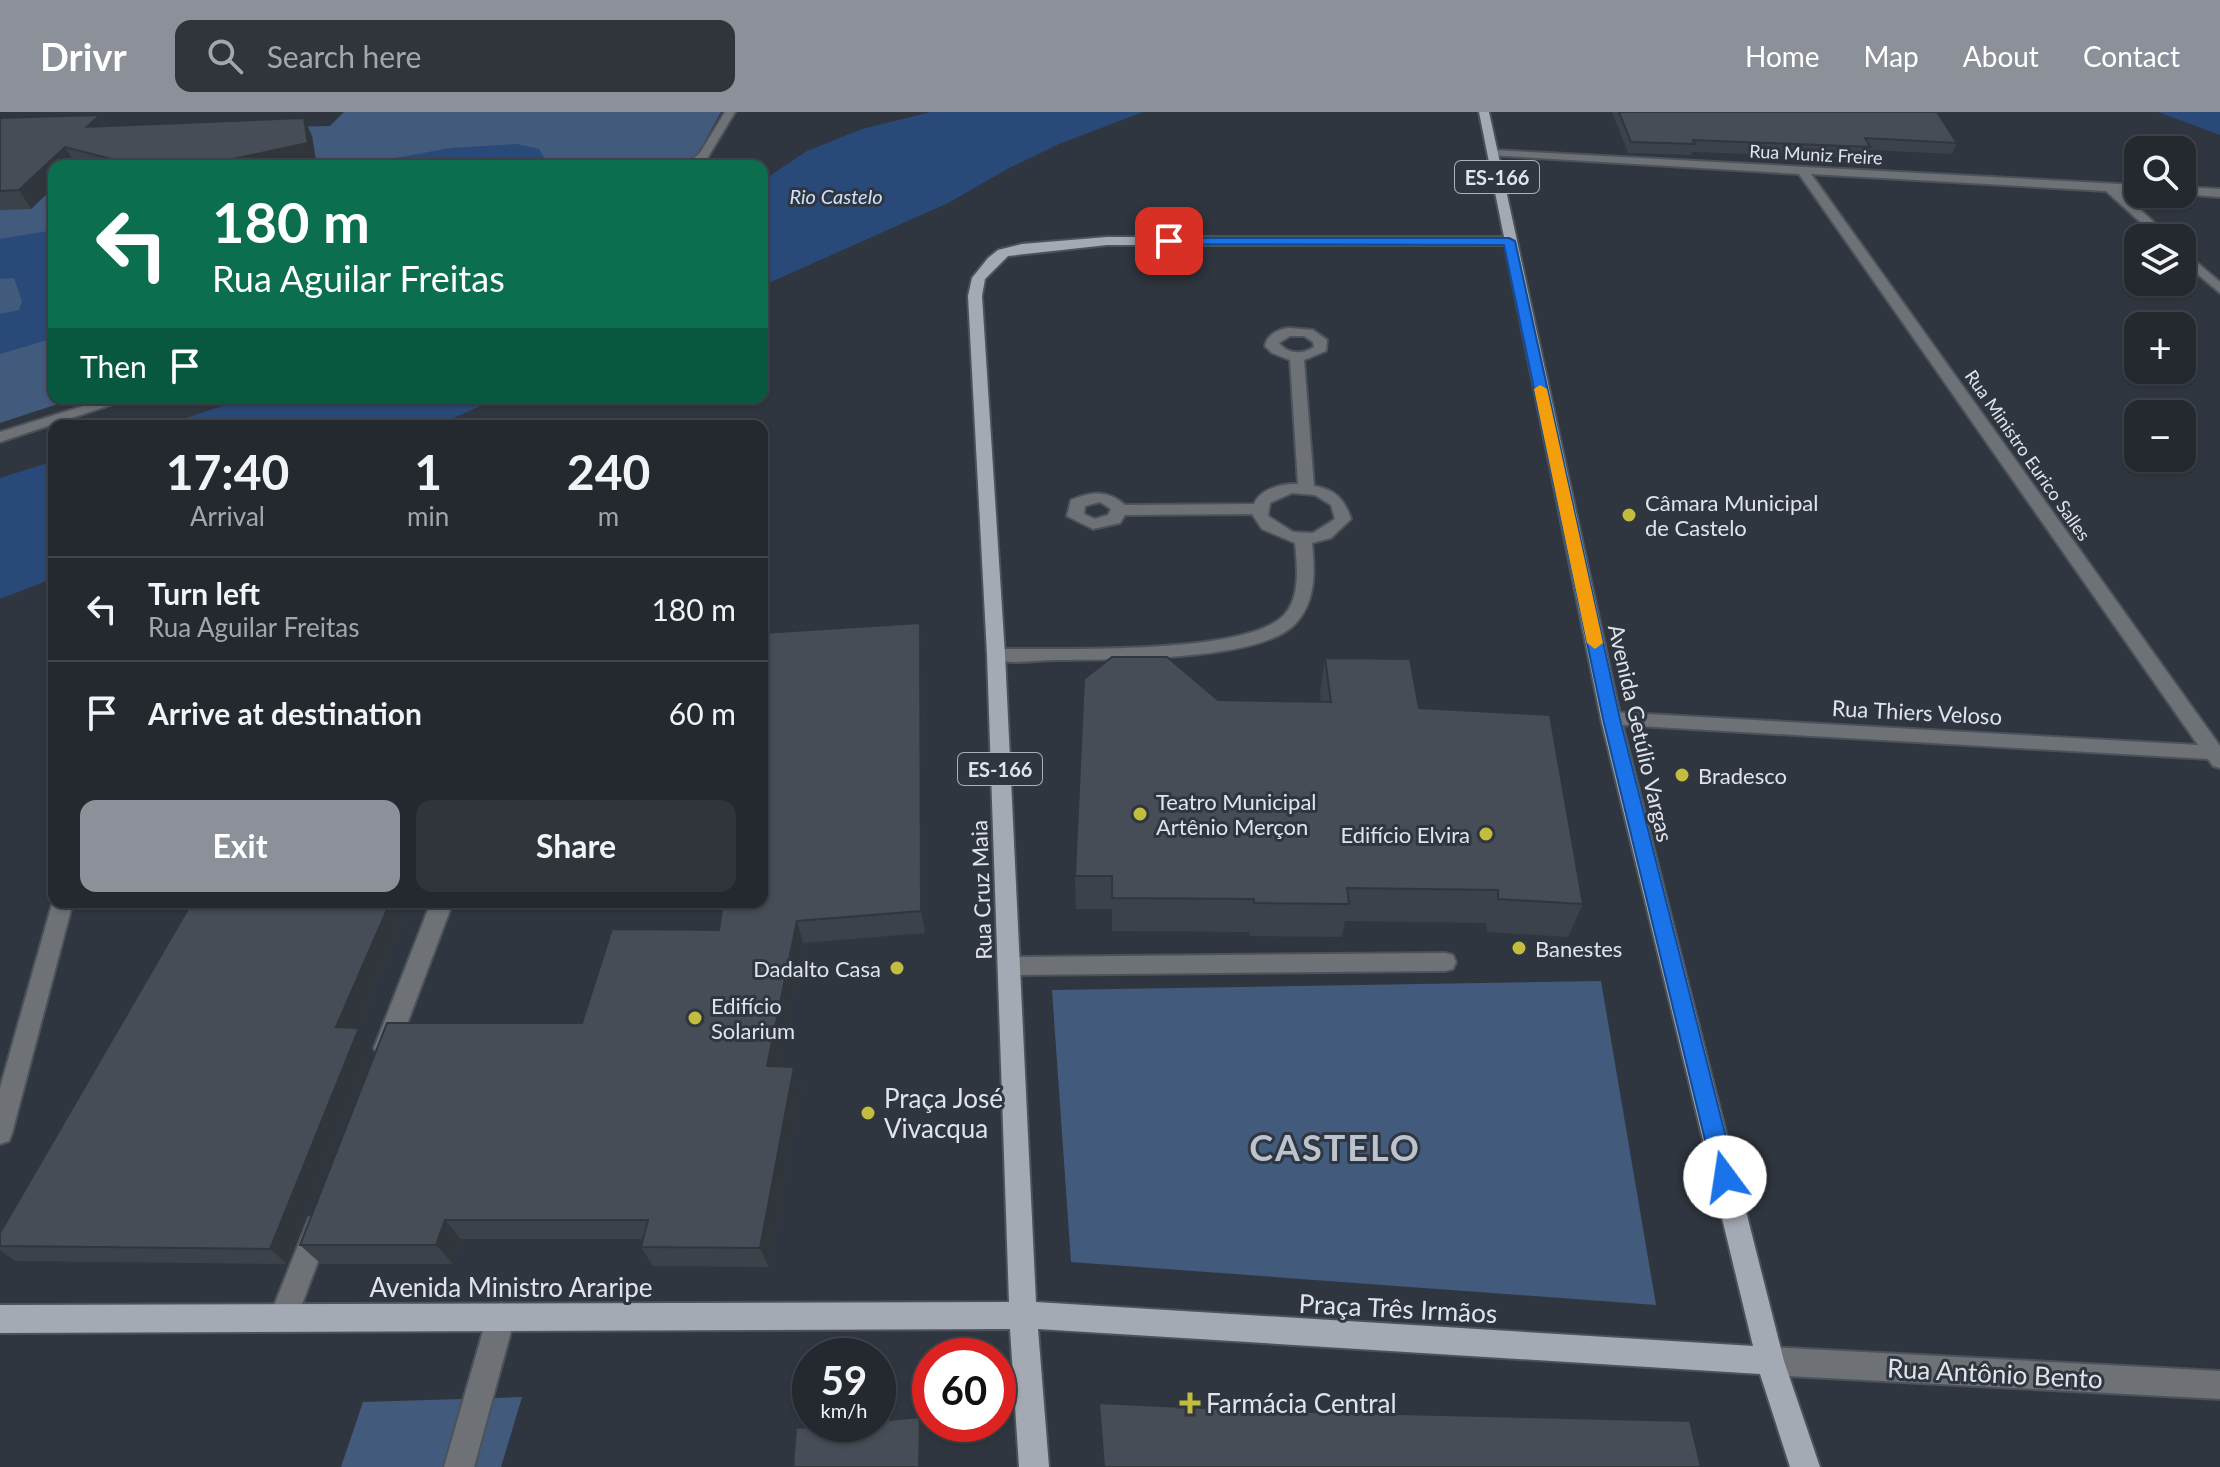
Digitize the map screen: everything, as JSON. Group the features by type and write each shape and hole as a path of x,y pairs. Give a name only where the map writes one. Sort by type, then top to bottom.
{"main road":[{"name":"Avenida Getúlio Vargas","path":"1484,112 1611,719 1770,1361"},
{"name":"Rua Cruz Maia","path":"1034,1467 1023,1315 996,655 975,296 979,278 1003,253 1022,248 1107,241 1509,241"},
{"name":"Praça Três Irmãos","path":"1023,1315 1770,1361"},
{"name":"Avenida Ministro Araripe","path":"0,1319 1023,1315"},
{"name":"ES-166","path":"1770,1361 1805,1467"}],"street":[{"path":"698,160 730,112"},
{"name":"Rua Muniz Freire","path":"1492,153 2124,188"},
{"name":"Rua Ministro Eurico Salles","path":"1803,171 2218,756"},
{"path":"2110,188 2150,224"},
{"path":"2196,192 2220,193"},
{"path":"2196,267 2220,289"},
{"path":"1297,357 1306,488"},
{"path":"54,420 105,404"},
{"path":"0,437 48,422"},
{"path":"1292,488 1306,488 1319,491 1338,503 1343,519 1329,534 1303,538 1275,531 1260,517 1259,509 1270,495 1292,488"},
{"path":"1120,510 1259,509"},
{"path":"996,655 1174,649 1252,640 1281,627 1303,598 1307,573 1303,538"},
{"name":"Rua Thiers Veloso","path":"1611,719 2218,756"},
{"path":"0,1133 60,908"},
{"path":"380,1066 440,908"},
{"path":"1009,966 1445,962"},
{"path":"283,1318 329,1199"},
{"path":"459,1467 501,1317"},
{"name":"Rua Antônio Bento","path":"1770,1361 2220,1385"}],"shaded area":[{"path":"344,112 721,112 694,160 48,160 48,404 58,404 0,423 0,132 330,126"},
{"path":"1601,981 1656,1305 1071,1262 1052,990"},
{"path":"522,1397 501,1467 341,1467 363,1402"}],"water":[{"name":"Rio Castelo","path":"931,112 1143,112 1059,144 948,203 768,283 768,177 807,151 862,129"},
{"path":"2158,112 2220,112 2220,135"},
{"path":"517,144 539,149 545,159 385,160 450,148"},
{"path":"48,231 48,340 0,354 0,314 19,310 22,301 14,278 0,279 0,239"},
{"path":"229,404 485,404 449,420 179,420"},
{"path":"48,463 48,580 0,599 0,478"}],"building":[{"path":"1619,112 1937,112 1957,143 1865,138 1870,147 1693,140 1695,144 1631,142"},
{"path":"100,115 87,127 304,118 308,143 228,160 116,160 65,147 19,190 0,191 0,118"},
{"path":"920,623 921,911 797,921 767,1066 794,1067 760,1248 641,1247 648,1220 445,1220 436,1245 300,1245 387,1023 582,1023 612,929 719,930 722,908 768,908 768,633"},
{"path":"1112,657 1167,657 1218,700 1331,702 1325,658 1410,659 1419,708 1550,715 1583,904 1498,899 1498,890 1347,888 1349,904 1254,903 1254,899 1112,898 1112,876 1075,876 1084,679"},
{"path":"189,908 388,908 336,1027 359,1028 270,1249 0,1246 0,1233"},
{"path":"1099,1403 1267,1411 1690,1421 1701,1467 1104,1467"},
{"path":"912,1418 912,1442 920,1442 919,1467 793,1467 795,1442 896,1442 896,1419"}],"slow traffic":[{"path":"1540,389 1595,643"}],"place":[{"name":"Câmara Municipal de Castelo","path":"1629,515"},
{"name":"Bradesco","path":"1682,775"},
{"name":"Teatro Municipal Artênio Merçon","path":"1140,814"},
{"name":"Edifício Elvira","path":"1486,834"},
{"name":"Banestes","path":"1519,948"},
{"name":"Dadalto Casa","path":"897,968"},
{"name":"Edifício Solarium","path":"695,1018"},
{"name":"Praça José Vivacqua","path":"868,1113"},
{"name":"Farmácia Central","path":"1190,1403"}],"district":[{"name":"CASTELO","path":"1335,1147"}],"route":[{"path":"1169,241 1509,241 1611,719 1725,1177"}]}
